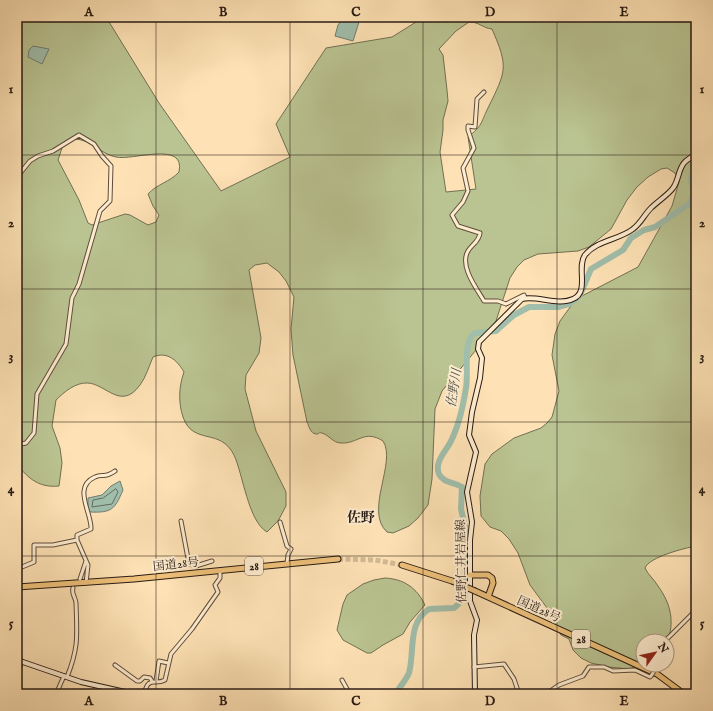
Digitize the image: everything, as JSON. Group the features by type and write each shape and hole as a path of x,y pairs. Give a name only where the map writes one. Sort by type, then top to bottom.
{"highway":[{"name":"国道28号","path":"17,587 134,579 338,559"},
{"name":"国道28号","path":"402,565 452,581 657,674 684,694"},
{"path":"470,575 488,575 492,578 493,583 488,598"}],"main road":[{"path":"525,298 543,301 574,299 583,282 581,267 586,255 594,247 631,230 641,223 650,210 673,188 684,162 696,153"},
{"name":"佐野仁井岩屋線","path":"475,694 474,635 477,620 470,607 470,540 472,522 467,492 476,452 469,435 472,412 480,378 482,358 478,344 518,301 525,298"},
{"path":"17,660 65,677 134,694"}],"street":[{"path":"484,92 477,99 475,126 468,126 474,148 463,168 468,191 463,202 452,215 458,226 480,233 479,238 467,252 466,264 468,272 484,301 498,301 506,304 524,296 525,298"},
{"path":"17,177 30,161 53,151 79,135 94,144 102,156 109,162 112,171 110,201 100,211 79,284 70,306 69,329 66,344 38,394 35,429 32,437 26,444 17,445"},
{"path":"86,583 88,565 77,540 78,535 91,529 92,524 86,510 84,491 86,484 96,476 107,477 116,471"},
{"path":"181,521 189,564 196,566 212,561"},
{"path":"280,522 287,546 291,549 288,555 287,563"},
{"path":"17,569 34,562 34,545 53,545 77,540"},
{"path":"80,580 86,561"},
{"path":"144,694 146,686 154,681 165,680 171,654 192,629 218,592 215,585 220,578 220,570"},
{"path":"56,694 74,659 78,640 76,604 72,592 73,588"},
{"path":"673,633 696,610"},
{"path":"17,675 22,662"},
{"path":"154,681 159,662 168,664"},
{"path":"474,667 504,664 514,678 519,694"},
{"path":"115,665 137,681 140,682 144,677 150,678 154,681"},
{"path":"546,694 559,686 583,676 589,667 604,667 613,671 635,670"},
{"path":"643,673 651,676 653,673"},
{"path":"342,680 347,689 345,694"}],"green space":[{"path":"17,17 106,17 159,103 221,191 290,157 276,124 326,48 392,37 424,17 696,17 696,546 676,551 653,560 645,568 669,606 671,628 670,633 635,633 635,667 629,669 591,663 581,658 573,650 569,639 561,635 551,619 547,608 530,585 518,553 509,539 501,531 490,527 481,516 480,496 485,464 492,454 514,438 541,428 552,417 559,391 552,355 555,334 560,321 576,299 638,267 672,206 679,182 675,173 667,168 661,169 648,177 637,187 627,200 611,229 589,247 578,251 538,254 524,260 517,267 510,278 495,324 486,338 442,391 435,409 432,479 428,505 418,518 409,526 393,533 387,532 381,523 379,500 386,461 386,450 383,441 371,436 347,443 338,443 327,435 322,433 316,434 310,429 307,422 293,355 291,329 294,297 286,281 279,272 267,263 255,265 249,270 261,338 259,353 246,375 245,389 256,431 286,492 286,506 278,521 267,532 260,526 255,518 234,455 228,447 222,441 193,431 187,426 181,411 180,400 180,388 184,372 175,360 163,355 153,357 146,375 140,385 126,396 114,394 95,384 84,383 70,388 56,400 52,426 60,448 62,463 59,486 46,486 40,484 26,474 17,464","holes":["469,22 492,29 503,61 502,77 481,124 468,137 476,189 446,192 440,152 443,120 448,101 443,55 439,49 456,31","74,139 85,141 105,153 116,157 166,154 174,157 179,162 179,172 148,194 159,215 156,222 148,225 130,215 125,214 92,225 88,223 79,200 58,160 63,145"]},
{"path":"385,578 404,582 414,589 425,605 410,622 403,634 371,653 367,653 343,640 337,630 343,604 347,595 363,584"}],"water":[{"path":"342,20 359,22 353,41 335,36 338,25"},
{"path":"33,46 49,49 42,64 28,57 29,50"},
{"path":"120,481 123,490 115,506 103,512 90,512 88,508 88,498 102,495 111,486"}],"waterway":[{"name":"佐野川","path":"395,694 409,673 413,638 417,622 422,615 429,609 454,608 465,598 466,530 461,509 462,487 443,479 439,474 438,466 456,430 464,402 467,382 467,350 471,337 475,333 496,331 514,315 529,307 559,307 569,304 576,299 580,295 591,269 623,250 631,238 644,230 655,227 689,204 694,195 691,178 693,171 696,168"}],"tunnel":[{"path":"338,559 375,560 402,565"}],"district":[{"name":"佐野","path":"361,517"}]}
